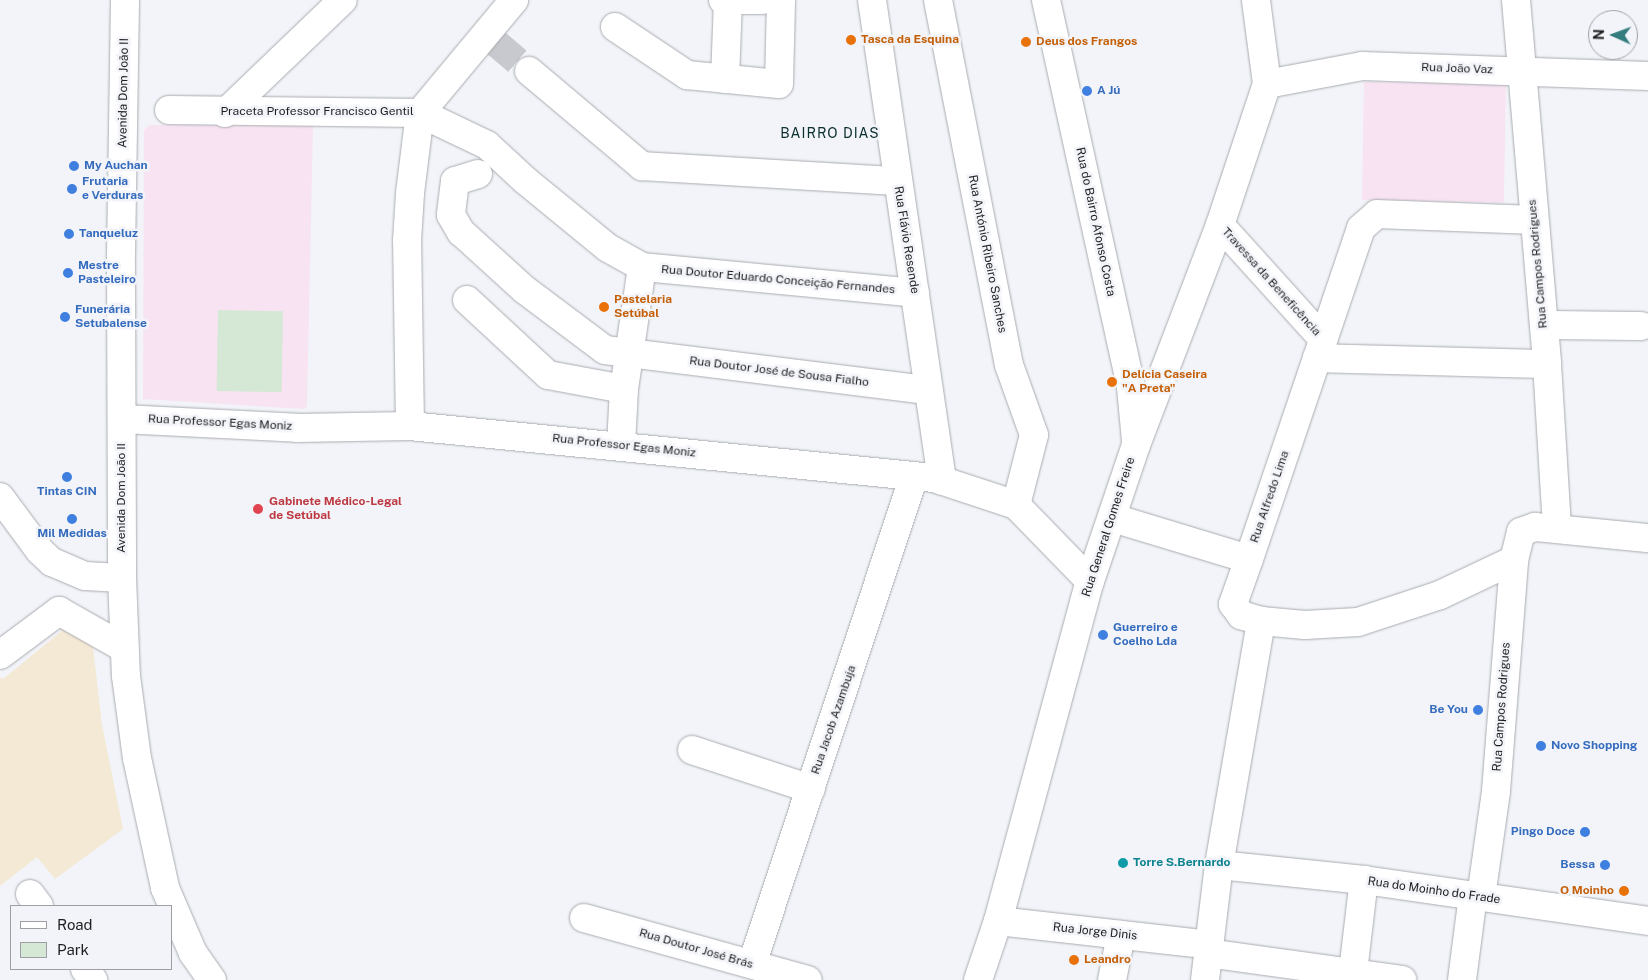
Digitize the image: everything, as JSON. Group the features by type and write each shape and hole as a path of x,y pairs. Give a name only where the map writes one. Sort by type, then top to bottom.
{"street":[{"name":"Avenida Dom João II","path":"125,0 122,419 124,648 137,758 165,888 193,953 212,980"},
{"path":"225,113 342,0"},
{"path":"514,0 491,38 420,113 487,145 526,181 608,248 642,267 624,389 621,445"},
{"path":"725,79 726,1 762,0"},
{"path":"615,27 687,76 779,84 781,0"},
{"name":"Rua Flávio Resende","path":"872,0 896,181 915,293 928,390 930,478"},
{"name":"Rua António Ribeiro Sanches","path":"938,0 1009,365 1034,435 1016,505"},
{"name":"Rua do Bairro Afonso Costa","path":"1046,0 1131,388 1136,445"},
{"path":"1256,0 1267,84"},
{"name":"Rua Campos Rodrigues","path":"1462,980 1496,792 1514,560 1521,532 1546,528 1547,364 1516,0"},
{"name":"Rua João Vaz","path":"1267,84 1362,66 1648,76"},
{"path":"529,71 642,166 896,181"},
{"name":"Rua General Gomes Freire","path":"978,980 998,922 1090,581 1113,518 1136,445 1220,225 1267,84"},
{"name":"Praceta Professor Francisco Gentil","path":"169,110 225,113 420,113 410,193 407,241 410,426"},
{"name":"Rua Doutor José de Sousa Fialho","path":"478,174 456,181 451,215 461,232 524,290 605,350 928,390"},
{"name":"Rua Alfredo Lima","path":"1113,518 1249,559 1361,228 1377,214 1534,220"},
{"name":"Travessa da Beneficência","path":"1220,225 1320,349"},
{"name":"Rua Doutor Eduardo Conceição Fernandes","path":"642,267 915,293"},
{"path":"467,300 548,375 624,389"},
{"path":"1544,325 1641,326"},
{"path":"1320,349 1547,364"},
{"path":"1131,388 1144,393 1159,388"},
{"name":"Rua Professor Egas Moniz","path":"122,419 297,428 410,426 621,445 930,478 1016,505 1090,581"},
{"name":"Rua Jacob Azambuja","path":"752,964 811,789 930,478"},
{"path":"0,497 40,551 52,562 85,576 122,578"},
{"path":"1546,528 1648,538"},
{"path":"1249,559 1233,604 1241,615 1261,621 1305,626 1358,622 1440,595 1514,560"},
{"path":"0,655 59,611 124,648"},
{"path":"1205,980 1219,864 1261,621"},
{"path":"692,750 811,789"},
{"name":"Rua do Moinho do Frade","path":"1219,864 1364,880 1648,921"},
{"path":"1352,977 1364,880"},
{"name":"Rua Doutor José Brás","path":"584,918 808,980"},
{"name":"Rua Jorge Dinis","path":"998,922 1193,943"},
{"path":"1112,980 1121,935"},
{"path":"1222,955 1352,977 1402,980"}],"shaded area":[{"path":"1364,82 1506,84 1504,202 1362,200"},
{"path":"149,125 313,126 307,406 304,409 143,399 144,130"},
{"path":"64,629 93,647 102,725 123,829 55,879 37,857 0,886 0,677 3,679"}],"green space":[{"path":"218,310 283,311 282,392 217,391"}],"tunnel":[{"path":"496,43 529,71"}],"place":[{"name":"Tasca da Esquina","path":"851,40"},
{"name":"Deus dos Frangos","path":"1026,42"},
{"name":"A Jú","path":"1087,91"},
{"name":"My Auchan","path":"74,166"},
{"name":"Frutaria e Verduras","path":"72,189"},
{"name":"Tanqueluz","path":"69,234"},
{"name":"Mestre Pasteleiro","path":"68,273"},
{"name":"Pastelaria Setúbal","path":"604,307"},
{"name":"Funerária Setubalense","path":"65,317"},
{"name":"Delícia Caseira \"A Preta\"","path":"1112,382"},
{"name":"Tintas CIN","path":"67,477"},
{"name":"Gabinete Médico-Legal de Setúbal","path":"258,509"},
{"name":"Mil Medidas","path":"72,519"},
{"name":"Guerreiro e Coelho Lda","path":"1103,635"},
{"name":"Be You","path":"1478,710"},
{"name":"Novo Shopping","path":"1541,746"},
{"name":"Pingo Doce","path":"1585,832"},
{"name":"Torre S.Bernardo","path":"1123,863"},
{"name":"Bessa","path":"1605,865"},
{"name":"O Moinho","path":"1624,891"},
{"name":"Leandro","path":"1074,960"}],"district":[{"name":"BAIRRO DIAS","path":"830,133"}]}
